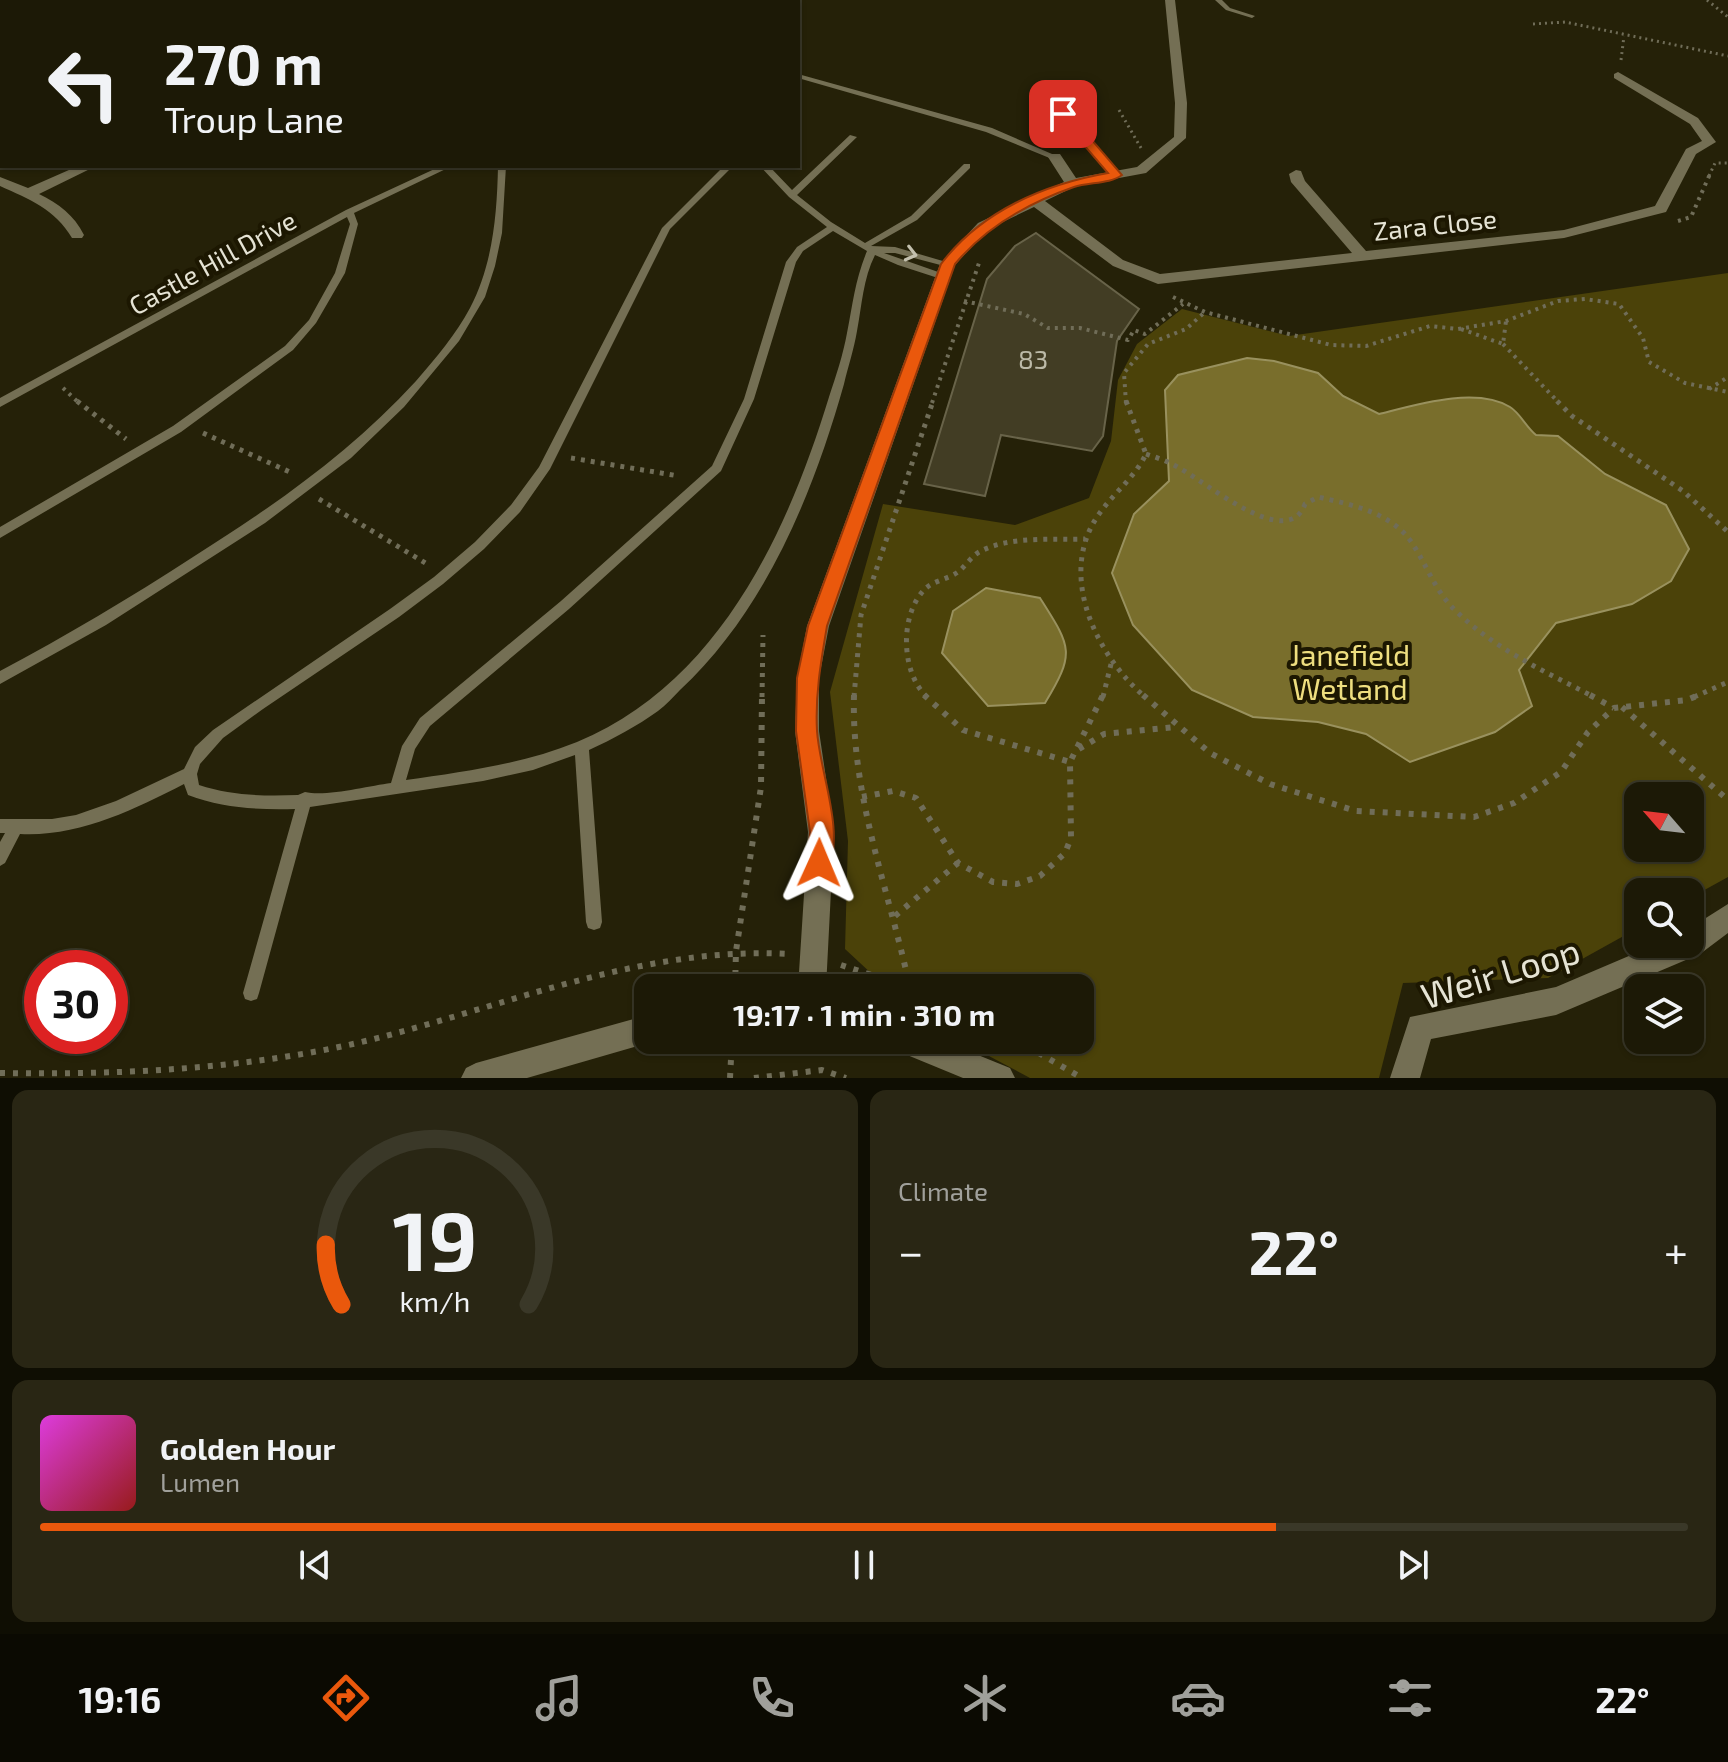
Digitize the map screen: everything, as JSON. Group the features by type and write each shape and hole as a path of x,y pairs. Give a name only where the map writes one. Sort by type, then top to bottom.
{"street":[{"path":"812,974 821,832 807,731 810,665 818,626 944,270 983,226 1072,183 1141,170 1180,138 1181,103 1170,0"},
{"name":"Zara Close","path":"1036,201 1118,263 1158,279 1564,234 1666,205 1691,152 1710,142 1694,121 1618,76"},
{"path":"1055,157 1072,183"},
{"path":"27,194 85,168"},
{"path":"1296,174 1298,182 1363,257"},
{"path":"0,181 69,219 77,235"},
{"name":"Weir Loop","path":"1704,934 1728,917"},
{"name":"Weir Loop","path":"1405,1078 1420,1027 1556,1001 1657,958"},
{"path":"476,1078 634,1033"},
{"path":"940,1054 1000,1078"}],"lane":[{"path":"1218,0 1228,9 1252,16"},
{"path":"800,77 989,130 1055,157"},
{"path":"1049,97 1116,175"},
{"path":"792,195 853,137"},
{"path":"727,168 666,228 551,455 521,501 445,574 218,734 199,753 189,774 193,790 227,801 305,799 396,789 509,770 582,747 609,735 662,697 716,642 759,584 787,527 835,395 855,322 869,248 914,218 967,166"},
{"name":"Castle Hill Drive","path":"0,403 349,212 444,168"},
{"path":"0,678 126,608 306,491 409,397 458,335 473,310 496,241 502,168"},
{"path":"766,168 792,195 833,227 869,248 899,265 944,270"},
{"path":"0,533 177,429 273,361 313,321 347,255 354,224 349,212"},
{"path":"396,789 409,746 425,722 554,616 703,484 726,456 749,399 791,262 800,249 833,227"},
{"path":"582,747 594,922"},
{"path":"0,858 8,826 45,828 87,821 189,774"},
{"path":"251,993 305,799"}],"path":[{"path":"1707,0 1728,17"},
{"path":"1533,24 1565,22 1728,56"},
{"path":"1618,76 1624,36"},
{"path":"1119,110 1150,164"},
{"path":"908,974 862,797 854,705 861,615 980,259"},
{"path":"1172,296 1205,312 1331,345 1366,346 1430,326 1458,329 1503,344 1572,416 1683,491 1728,532"},
{"path":"1458,329 1506,321 1558,301 1585,299 1619,304 1643,338 1649,362 1669,375 1708,389 1728,391"},
{"path":"964,301 1024,314 1048,328 1080,328 1128,340 1134,330 1145,334 1183,304"},
{"path":"1205,312 1186,329 1148,344 1124,373 1126,406 1137,423 1146,454 1138,471 1098,515 1085,539 1080,574 1084,604 1112,662 1176,727 1210,753 1270,784 1356,811 1474,817 1514,803 1561,772 1588,732 1618,708 1687,700 1728,682"},
{"path":"1503,344 1506,321"},
{"path":"1708,389 1728,377"},
{"path":"48,378 82,402 117,435 155,442"},
{"path":"177,429 210,435 293,474 320,481"},
{"path":"1146,454 1161,457 1193,473 1245,507 1274,520 1288,522 1301,515 1305,504 1318,497 1359,506 1382,518 1405,533 1420,553 1430,580 1457,613 1525,663 1618,708 1728,800"},
{"path":"551,455 673,475 703,484"},
{"path":"306,491 445,574"},
{"path":"1070,762 963,730 918,689 905,641 909,616 925,589 958,572 980,551 1018,542 1085,539"},
{"path":"735,974 736,951 761,787 763,635"},
{"path":"862,797 893,791 916,798 958,863 993,882 1017,884 1040,876 1065,853 1071,838 1070,762 1102,700 1112,662"},
{"path":"1078,749 1104,734 1176,727"},
{"path":"895,916 958,863"},
{"path":"0,1073 64,1074 232,1065 373,1039 619,968 736,951 813,956 868,974"},
{"path":"730,1078 731,1054"},
{"path":"1040,1054 1082,1078"},
{"path":"754,1078 822,1070 846,1078"}],"green space":[{"name":"Janefield Wetland","path":"1728,273 1728,877 1704,890 1704,878 1624,878 1624,936 1548,978 1403,983 1379,1078 1030,1078 985,1054 1094,1054 1094,974 872,974 845,949 848,841 830,692 883,504 1015,525 1089,498 1111,441 1118,380 1137,344 1182,309 1289,336"}],"shaded area":[{"path":"1247,358 1274,361 1318,373 1343,396 1379,414 1463,398 1496,401 1510,407 1536,435 1558,436 1605,474 1666,505 1689,549 1671,581 1632,604 1556,623 1519,670 1532,706 1495,732 1410,762 1366,734 1318,722 1253,717 1192,690 1133,625 1112,573 1134,514 1169,481 1165,390 1178,375"},
{"path":"986,588 1040,598 1058,628 1066,650 1065,660 1045,703 988,706 942,653 953,611"}],"building":[{"path":"1036,233 1139,309 1117,341 1103,436 1092,451 1001,435 985,496 924,484 987,279 1015,246"}],"route":[{"path":"819,863 821,832 807,731 808,678 818,626 930,306 948,264 971,237 996,218 1072,183 1116,175 1063,114"}]}
